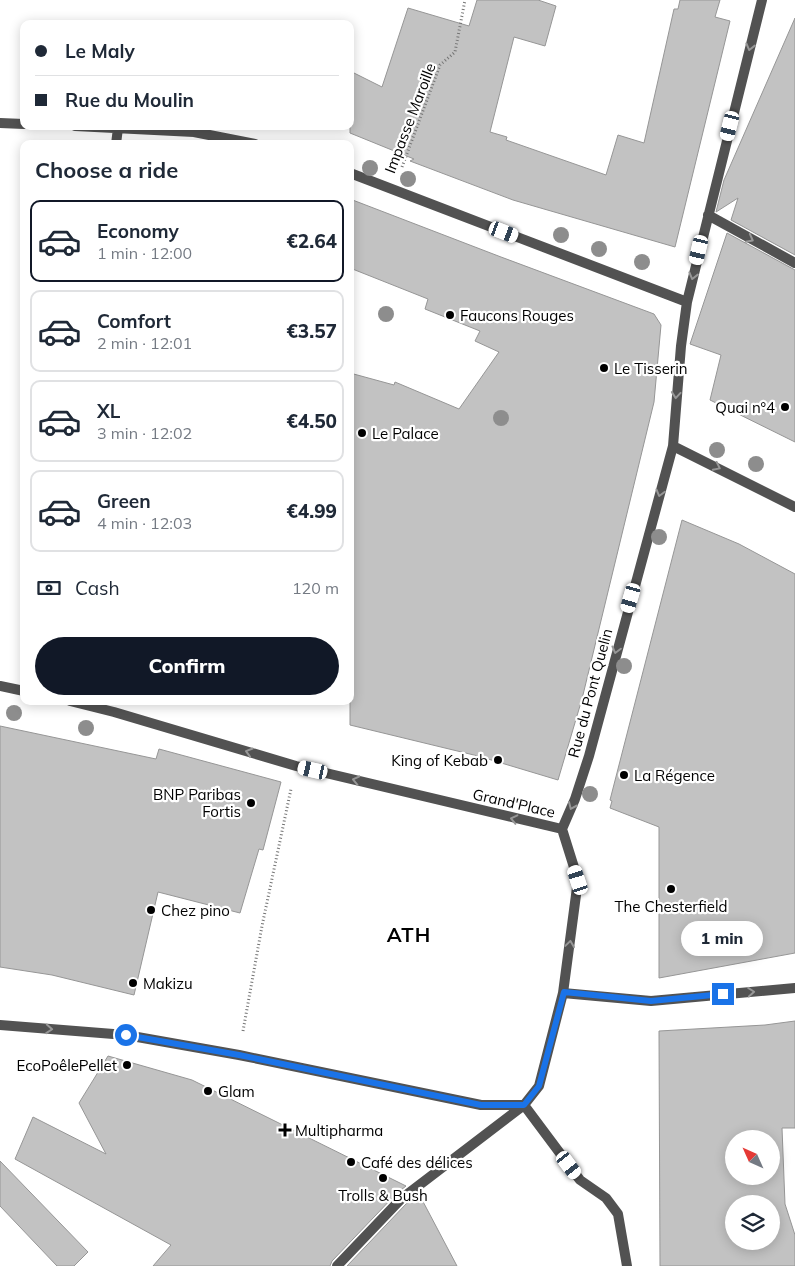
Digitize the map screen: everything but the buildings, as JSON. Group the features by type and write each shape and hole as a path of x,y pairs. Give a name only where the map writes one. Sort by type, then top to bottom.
{"street":[{"name":"Rue du Pont Quelin","path":"562,829 575,799 589,756 673,446 680,346 687,302 762,0"},
{"path":"0,123 20,124"},
{"path":"156,130 194,132 235,140"},
{"path":"354,175 687,302"},
{"path":"708,216 795,263"},
{"path":"673,446 795,507"},
{"path":"0,686 20,690"},
{"name":"Grand'Place","path":"115,706 296,766 562,829 578,880 564,992 539,1086 524,1105 407,1194 337,1266"},
{"path":"564,992 651,1001 795,988"},
{"path":"0,1025 126,1035 239,1055 481,1105 524,1105 580,1180 606,1198 618,1214 627,1266"}],"path":[{"name":"Impasse Maroille","path":"394,190 440,65 455,52 465,0"},
{"path":"239,1055 262,926 296,766"}],"place":[{"name":"Faucons Rouges","path":"450,315"},
{"name":"Le Tisserin","path":"604,368"},
{"name":"Quai n°4","path":"785,407"},
{"name":"Le Palace","path":"362,433"},
{"name":"King of Kebab","path":"498,760"},
{"name":"La Régence","path":"624,775"},
{"name":"BNP Paribas Fortis","path":"251,803"},
{"name":"The Chesterfield","path":"671,889"},
{"name":"Chez pino","path":"151,910"},
{"name":"Makizu","path":"133,983"},
{"name":"EcoPoêlePellet","path":"127,1065"},
{"name":"Glam","path":"208,1091"},
{"name":"Multipharma","path":"285,1130"},
{"name":"Café des délices","path":"351,1162"},
{"name":"Trolls & Bush","path":"383,1178"}],"district":[{"name":"ATH","path":"409,934"}],"route":[{"path":"126,1035 239,1055 481,1105 524,1105 539,1086 564,992 651,1001 723,994"}]}
